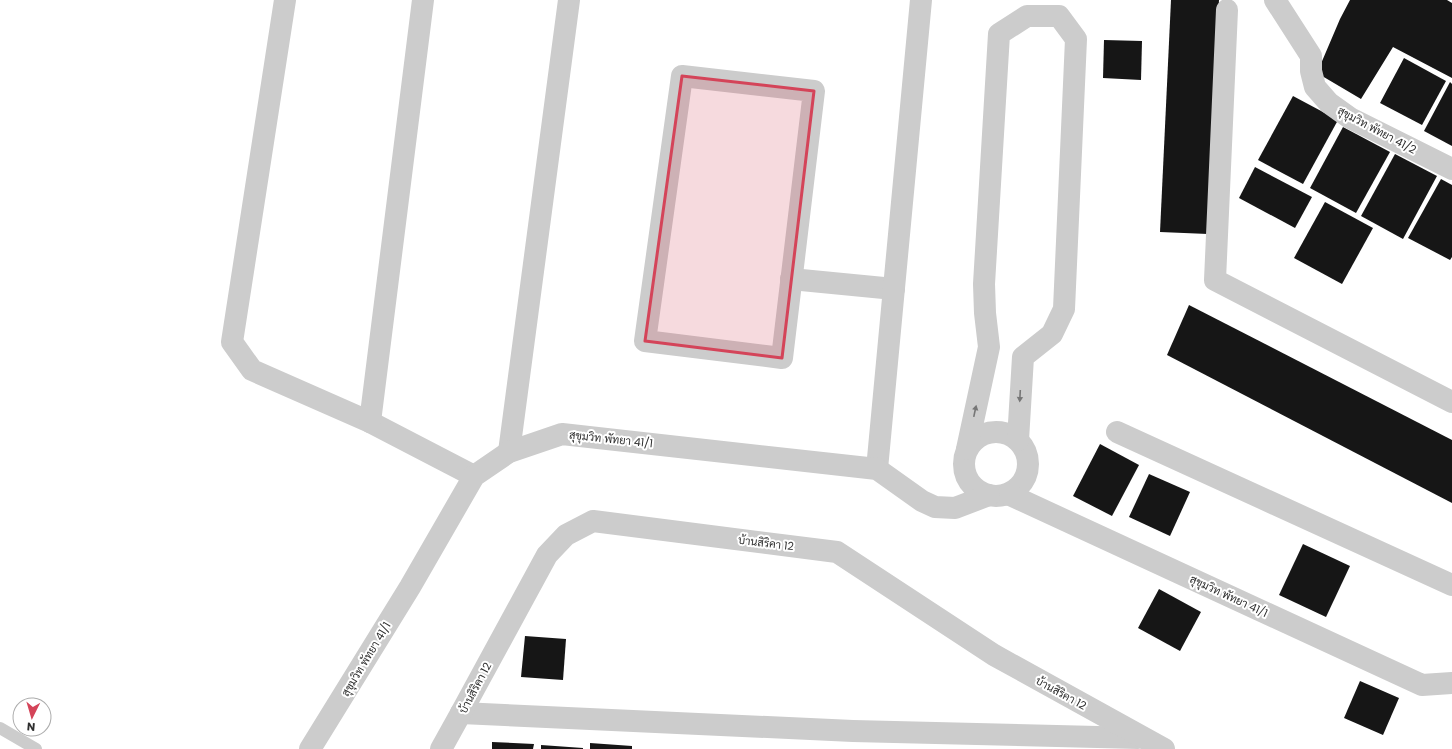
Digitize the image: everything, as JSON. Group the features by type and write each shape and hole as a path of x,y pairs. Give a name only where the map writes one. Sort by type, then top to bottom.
{"street":[{"path":"286,0 232,342 252,370 370,422 474,476"},
{"path":"370,422 423,0"},
{"path":"509,452 569,0"},
{"path":"877,469 921,0"},
{"name":"สุขุมวิท พัทยา 41/2","path":"1275,0 1311,56 1311,71 1314,87 1329,103 1350,118 1452,169"},
{"path":"1227,10 1215,280 1452,402"},
{"path":"967,449 976,438 990,432 1005,433 1018,440 1027,456 1028,465 1022,482 1016,489 998,495 980,492 972,486 966,478 964,463 967,449 989,347 985,313 984,284 999,34 1027,16 1060,16 1076,39 1064,310 1052,334 1023,357 1018,440"},
{"path":"682,76 814,91 791,279 782,358 645,341 682,76"},
{"path":"791,279 894,289"},
{"path":"989,347 1023,357"},
{"path":"1117,432 1452,585"},
{"name":"สุขุมวิท พัทยา 41/1","path":"310,749 410,587 474,476 509,452 562,434 877,469 922,501 935,507 956,508 998,495 1422,685 1452,683"},
{"name":"บ้านสิริคา 12","path":"441,749 462,713 547,554 566,535 593,522 837,552 994,655 1141,738 1164,749"},
{"path":"462,713 852,740 1141,738"}],"lane":[{"path":"0,728 36,749"}],"highlighted area":[{"path":"682,76 814,91 782,358 645,341"}],"building":[{"path":"1171,0 1219,0 1208,234 1160,232"},
{"path":"1350,0 1447,0 1452,3 1452,78 1393,47 1361,99 1317,73 1340,19"},
{"path":"1104,40 1142,41 1141,80 1103,78"},
{"path":"1404,58 1446,81 1422,125 1380,103"},
{"path":"1450,82 1452,84 1452,146 1424,131"},
{"path":"1293,96 1338,120 1303,184 1258,160"},
{"path":"1343,127 1390,152 1356,213 1310,188"},
{"path":"1395,154 1437,176 1403,239 1361,216"},
{"path":"1255,167 1312,197 1295,228 1239,198"},
{"path":"1441,179 1452,185 1452,257 1450,260 1408,238"},
{"path":"1325,202 1373,228 1342,284 1294,258"},
{"path":"1189,305 1452,440 1452,503 1167,355"},
{"path":"1100,444 1139,465 1112,516 1073,496"},
{"path":"1149,474 1190,492 1170,536 1129,517"},
{"path":"1303,544 1350,566 1326,617 1279,595"},
{"path":"1159,589 1201,612 1180,651 1138,628"},
{"path":"525,636 566,639 563,680 521,677"},
{"path":"1360,681 1399,698 1383,735 1344,718"},
{"path":"492,742 534,744 533,749 492,749"},
{"path":"590,743 632,746 632,749 590,749"},
{"path":"541,745 583,748 583,749 541,749"}]}
